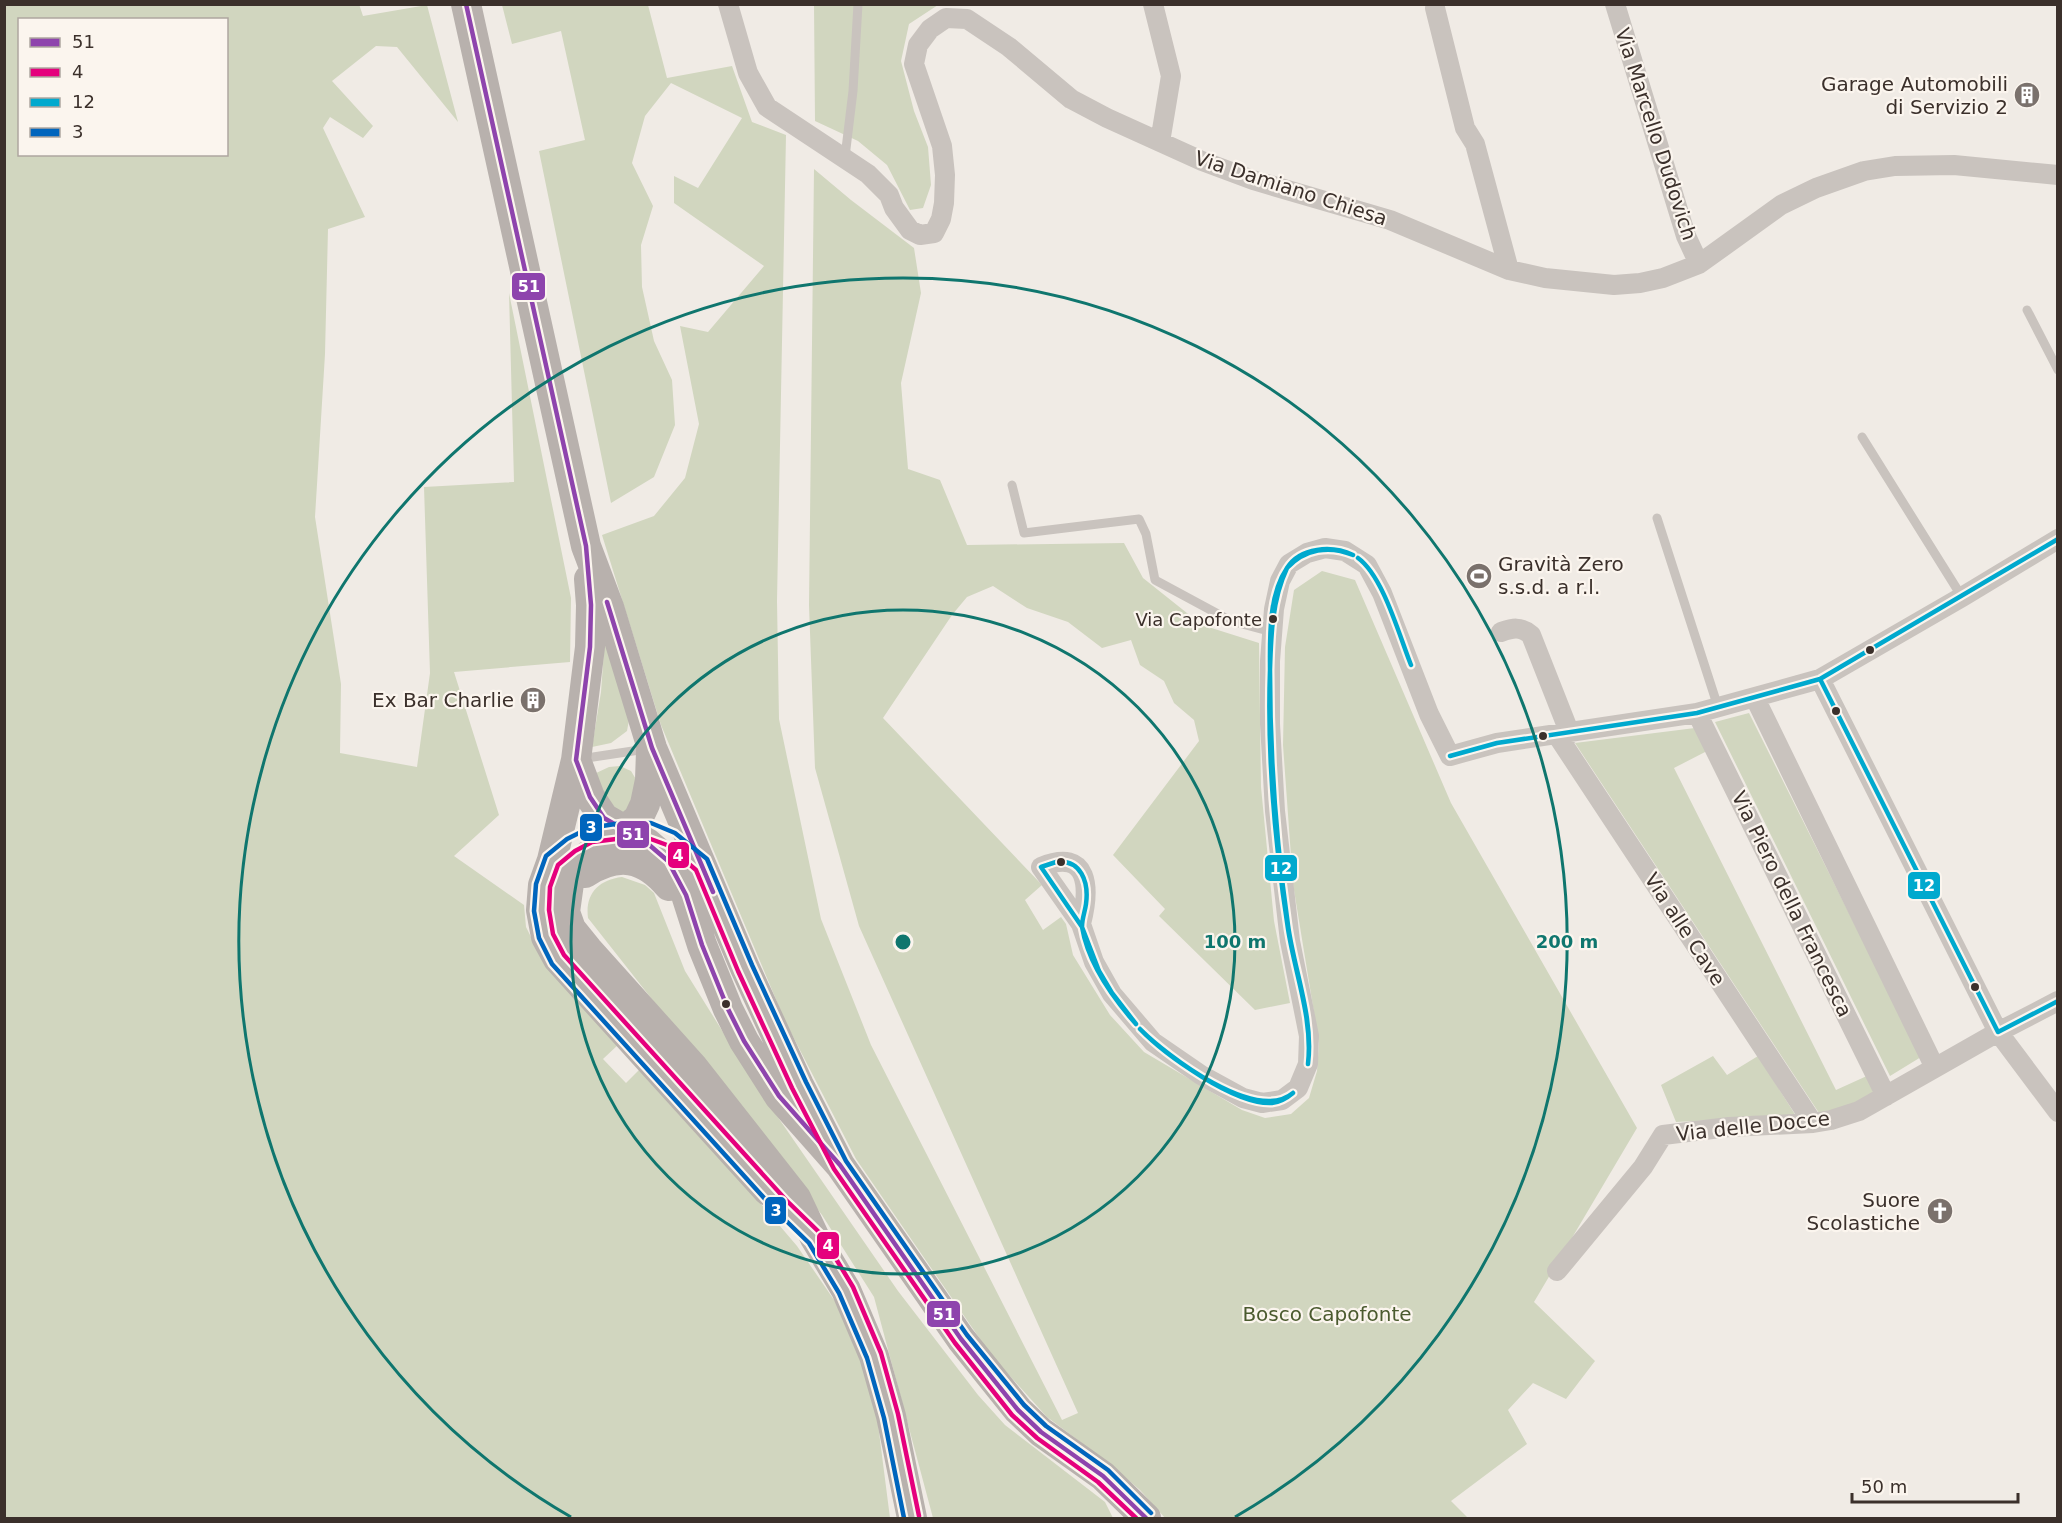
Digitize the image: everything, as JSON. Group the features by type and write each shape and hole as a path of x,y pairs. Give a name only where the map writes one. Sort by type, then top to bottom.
{"main road":[{"path":"466,4 586,546 591,605 590,647 576,760 552,860 543,885 541,910 546,937 558,959 773,1197 815,1238"},
{"path":"586,546 609,607 652,748 764,1008 799,1085 840,1165"},
{"path":"652,748 650,780 645,804 638,819 577,865 570,876 565,912 572,929 588,950 693,1067 796,1198 815,1238 846,1290 874,1356 891,1416 912,1518"},
{"path":"576,760 590,797 604,818 647,843 668,861 686,894 702,945"},
{"path":"552,860 590,834 650,830 671,839 702,865"},
{"path":"567,888 599,864 616,860 631,860 645,864 658,874 677,895 702,945 744,1041 779,1096 840,1165 961,1339 1018,1410 1041,1432 1103,1476 1146,1518"}],"street":[{"name":"Via Damiano Chiesa","path":"728,4 748,72 767,107 868,174 889,195 894,208 910,230 920,235 934,233 941,219 945,175 942,146 914,64 918,45 930,28 946,18 967,19 1002,42 1071,99 1160,142 1241,176 1404,225 1476,258 1509,270 1545,278 1614,285 1663,278 1699,264 1780,205 1816,188 1864,171 1895,166 1954,165 2058,175"},
{"path":"1153,4 1171,76 1160,142"},
{"name":"Via Marcello Dudovich","path":"1615,4 1686,236 1699,264"},
{"path":"1435,8 1465,128 1475,144 1509,270"},
{"path":"1082,924 1094,962 1112,994 1153,1042 1200,1075 1243,1098 1263,1103 1282,1101 1299,1088 1308,1064 1309,1036 1290,941 1275,811 1270,724 1270,661 1280,580 1290,564 1307,554 1325,548 1345,551 1367,565 1382,593 1429,714 1450,756 1497,743 1563,735 1697,713 1820,679 2058,539"},
{"name":"Via alle Cave","path":"1501,632 1515,627 1524,629 1531,635 1563,735 1813,1123"},
{"path":"1820,679 1998,1032 2058,1112"},
{"path":"1755,698 1935,1068"},
{"name":"Via Piero della Francesca","path":"1697,713 1886,1096"},
{"name":"Via delle Docce","path":"1557,1271 1643,1167 1663,1135 1729,1127 1813,1123 1859,1111 1998,1032 2058,1001"}],"lane":[{"path":"845,157 853,91 858,4"},
{"path":"2026,310 2058,370"},
{"path":"1863,437 1962,597"},
{"path":"1012,484 1024,533 1139,519 1146,534 1155,580 1231,621 1272,632"},
{"path":"1657,518 1718,707"},
{"path":"576,760 652,748"}],"green space":[{"path":"359,4 363,16 427,5 458,122 397,47 376,46 332,81 373,126 363,138 330,117 323,128 365,217 328,229 325,354 315,517 341,684 340,753 417,767 430,673 424,487 514,482 509,293 571,598 570,662 454,672 499,815 454,856 524,905 526,927 537,949 620,1043 603,1059 626,1083 643,1066 797,1246 843,1313 875,1401 890,1518 5,1518 5,5"},
{"name":"Bosco Capofonte","path":"502,5 648,5 667,78 732,66 752,122 786,135 777,601 779,719 821,919 871,1045 1062,1420 1078,1413 859,926 815,768 809,605 814,169 914,248 921,293 901,383 908,469 940,480 967,545 1124,543 1143,578 1202,625 1259,643 1261,787 1274,921 1290,1003 1255,1010 1159,916 1165,909 1113,855 1199,741 1194,720 1174,703 1164,681 1140,665 1131,640 1102,648 1068,622 1027,608 993,586 967,597 952,615 883,718 1042,885 1025,900 1043,930 1061,917 1066,924 1073,955 1110,1015 1144,1052 1242,1110 1265,1118 1291,1114 1309,1098 1317,1071 1319,1043 1293,884 1283,745 1285,647 1294,590 1322,571 1355,580 1451,803 1637,1128 1534,1302 1595,1361 1566,1399 1533,1383 1508,1410 1527,1444 1451,1501 1468,1518 1165,1518 1140,1490 1106,1461 1047,1417 991,1355 856,1159 785,1021 661,725 602,535 654,516 685,478 699,424 680,326 708,332 764,266 674,203 674,176 698,188 742,118 671,83 645,116 632,163 653,206 641,245 642,287 654,341 672,380 675,425 654,477 611,503 539,151 585,140 561,31 512,44"},
{"path":"814,5 938,5 909,24 901,61 914,111 928,147 931,185 923,208 910,210 887,165 858,141 815,121"},
{"path":"605,636 629,720 627,731 611,743 592,747 601,692"},
{"path":"1749,713 1921,1057 1890,1076 1715,722"},
{"path":"1695,728 1707,751 1674,768 1836,1090 1869,1075 1878,1093 1853,1105 1819,1113 1575,743"},
{"path":"620,766 631,771 637,781 627,812 620,813 613,810 594,774 609,767"},
{"path":"622,877 645,885 654,893 685,971 759,1090 898,1291 978,1395 1005,1425 1105,1502 1113,1518 933,1518 874,1297 822,1215 588,918 589,902 595,890 606,881"},
{"path":"1713,1056 1727,1075 1758,1056 1796,1116 1676,1122 1661,1085"}],"transit line":[{"name":"51","path":"466,4 586,546 591,605 590,647 576,760 590,797 604,818 647,843 668,861 686,895 702,945 728,1009 744,1041 779,1096 840,1165 961,1339 1018,1410 1041,1432 1103,1476 1146,1518"},
{"name":"12","path":"1450,756 1497,743 1697,713 1820,679 2058,539"},
{"name":"12","path":"1287,568 1300,556 1317,550 1336,550 1353,555"},
{"name":"12","path":"1287,568 1309,553 1318,551 1335,550 1353,555"},
{"name":"12","path":"1358,558 1367,567 1383,592 1411,665"},
{"name":"12","path":"1358,558 1367,567 1383,592 1411,665"},
{"name":"12","path":"1270,670 1273,604 1276,591 1287,568"},
{"name":"12","path":"1270,670 1275,605 1287,568"},
{"name":"51","path":"607,602 652,748 713,892"},
{"name":"12","path":"1270,670 1277,830 1288,925 1306,1012 1308,1064"},
{"name":"12","path":"1270,670 1271,768 1279,865 1291,946 1306,1013 1308,1064"},
{"name":"12","path":"1820,679 1998,1032 2058,1001"},
{"name":"3","path":"904,1518 884,1418 867,1358 839,1293 809,1243 775,1210 552,964 539,938 534,911 536,884 546,856 567,839 589,828 622,823 651,823 675,833 707,859 752,965 806,1082 846,1161 967,1335 1024,1405 1046,1426 1108,1470 1151,1513"},
{"name":"4","path":"919,1516 898,1414 881,1353 853,1287 821,1234 786,1200 564,955 553,934 549,910 550,887 558,865 575,851 592,842 648,838 667,845 696,870 738,971 792,1088 834,1169 955,1343 1012,1415 1037,1438 1098,1482 1136,1518"},
{"name":"12","path":"1056,862 1072,864 1082,874 1087,896 1082,927 1041,867 1056,862"},
{"name":"12","path":"1082,927 1099,971 1112,993 1136,1024"},
{"name":"12","path":"1082,927 1090,954 1102,979 1136,1024"},
{"name":"12","path":"1140,1029 1170,1055 1213,1083 1235,1093 1257,1100 1277,1100 1293,1093"},
{"name":"12","path":"1140,1029 1183,1064 1239,1096 1272,1103 1284,1100 1293,1093"}],"place":[{"name":"Garage Automobili di Servizio 2","path":"2027,95"},
{"name":"Gravità Zero s.s.d. a r.l.","path":"1479,576"},
{"name":"Via Capofonte","path":"1273,619"},
{"name":"Ex Bar Charlie","path":"533,700"},
{"name":"Suore Scolastiche","path":"1940,1211"}]}
